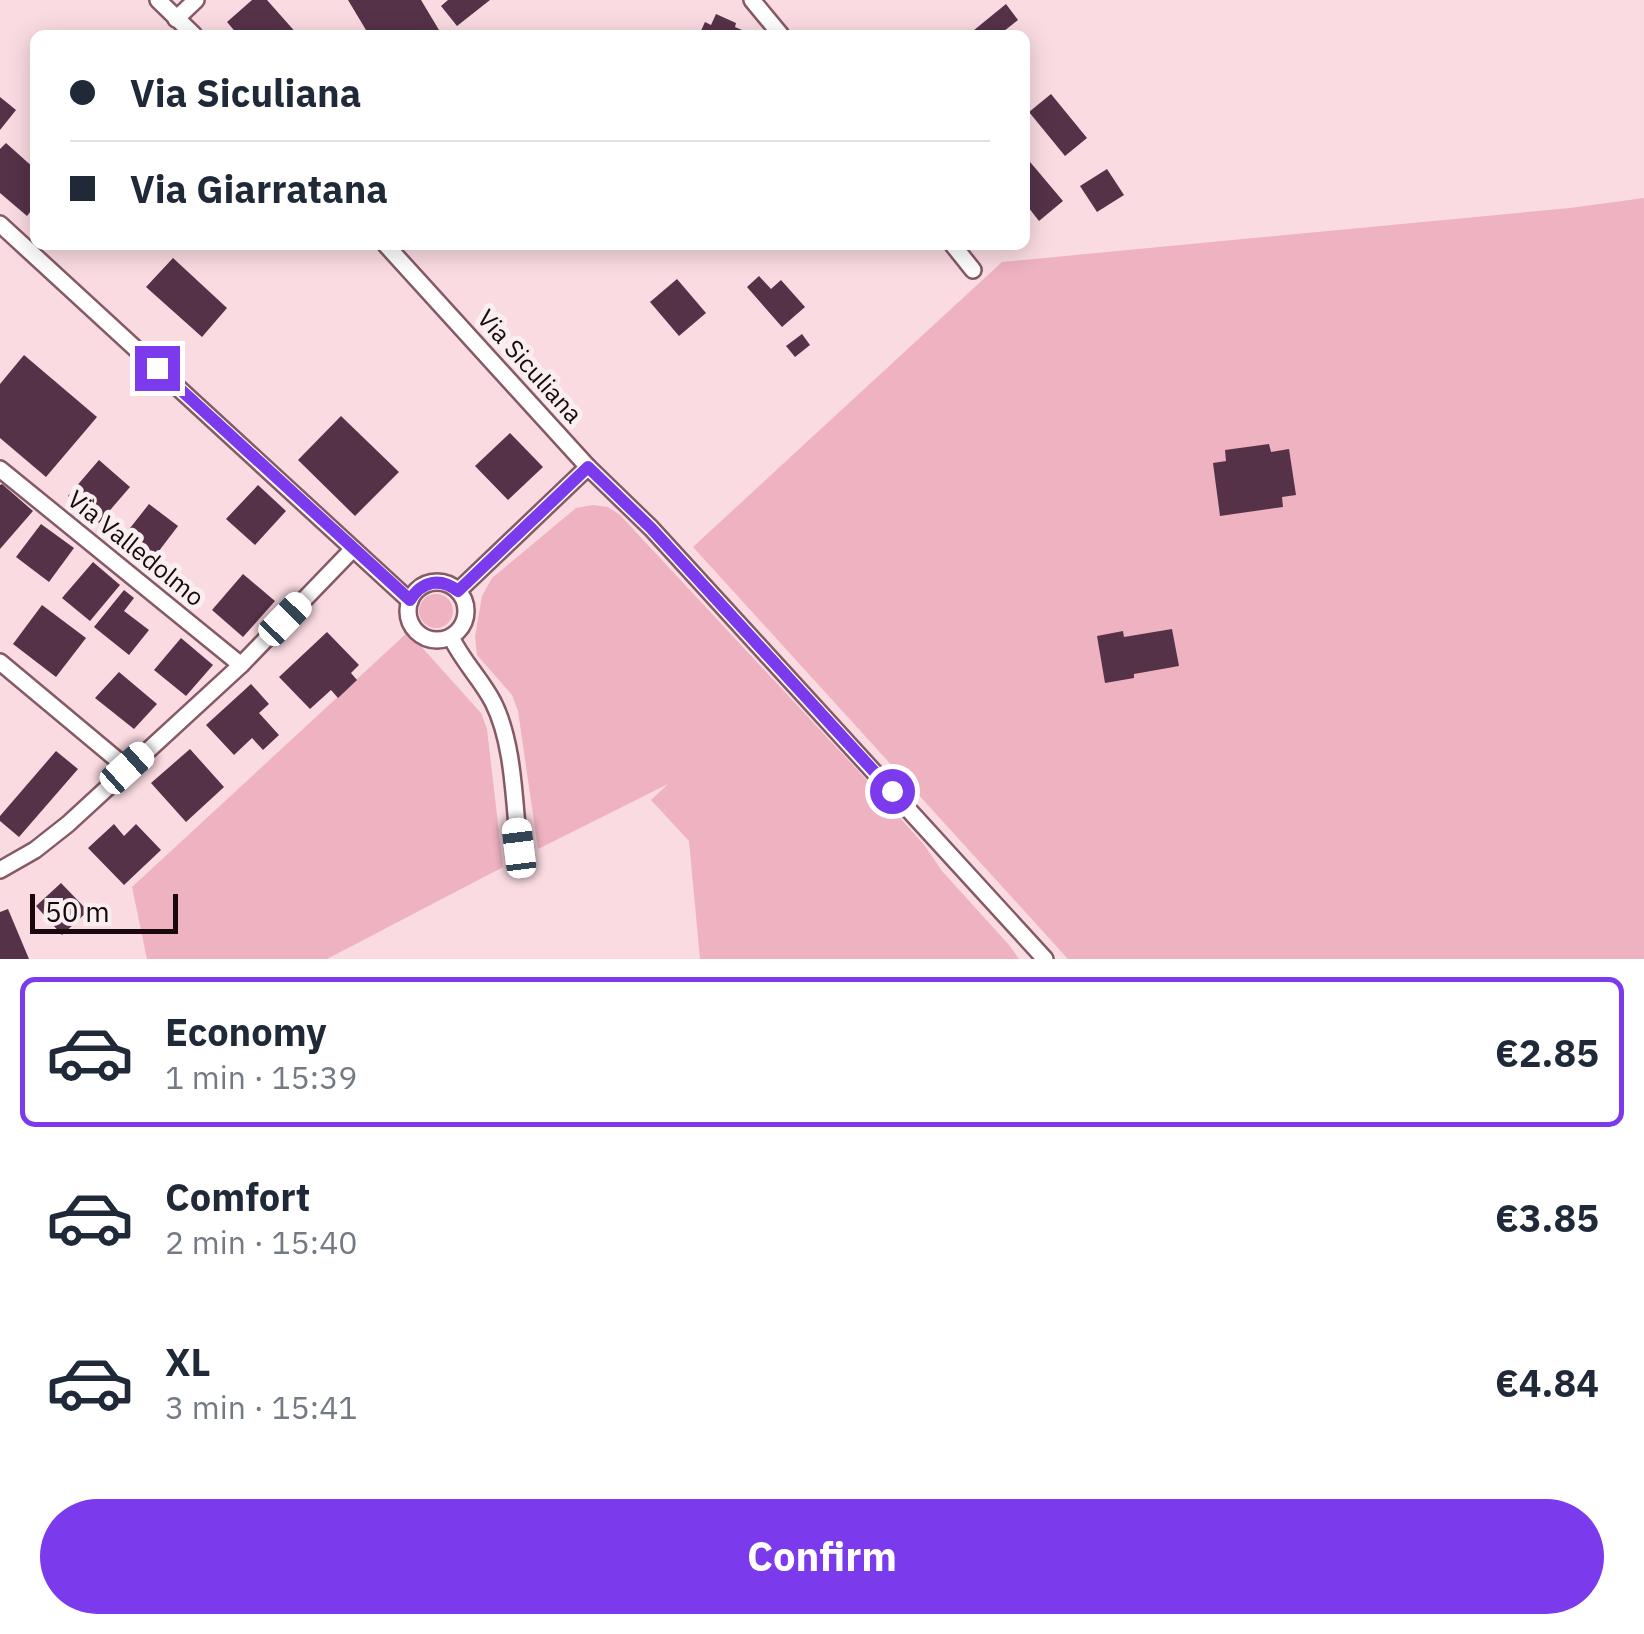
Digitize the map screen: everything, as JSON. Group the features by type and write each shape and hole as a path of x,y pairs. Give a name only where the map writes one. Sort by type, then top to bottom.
{"street":[{"path":"158,0 188,30"},
{"path":"176,19 196,0"},
{"path":"752,0 776,30"},
{"path":"0,224 410,600"},
{"name":"Via Siculiana","path":"391,250 1045,959"},
{"path":"957,250 974,270"},
{"path":"458,591 588,467"},
{"name":"Via Valledolmo","path":"0,469 240,666"},
{"path":"4,863 58,833 240,666 352,550"},
{"path":"444,582 458,591 466,614 464,624 451,637 430,639 415,631 408,616 410,600 421,587 444,582"},
{"path":"451,637 492,700 502,727 519,848"},
{"path":"0,662 127,768"}],"shaded area":[{"path":"1644,198 1644,959 1068,959 693,547 1002,262"},
{"path":"608,507 620,515 863,776 1019,959 700,959 689,841 651,800 668,784 538,849 518,711 512,695 477,655 475,637 482,596 492,578 576,508"},
{"path":"436,594 448,599 453,611 448,623 436,628 424,623 419,611 424,599"},
{"path":"408,632 481,713 487,729 503,867 327,959 147,959 132,887"}],"building":[{"path":"252,0 267,0 294,30 234,30 227,22"},
{"path":"348,0 421,0 439,30 366,30"},
{"path":"448,0 490,0 457,26 441,6"},
{"path":"1006,4 1018,20 1005,30 974,30"},
{"path":"716,14 742,30 701,30 705,22 711,25"},
{"path":"1051,94 1087,138 1065,156 1030,111"},
{"path":"0,97 16,110 0,130"},
{"path":"6,143 30,165 27,216 0,193 0,149"},
{"path":"1030,162 1063,201 1039,221 1030,209"},
{"path":"1107,169 1124,195 1097,212 1080,186"},
{"path":"173,258 227,308 202,337 146,287"},
{"path":"759,276 771,289 781,280 805,307 782,327 747,287"},
{"path":"677,279 706,313 679,336 650,302"},
{"path":"802,334 810,345 795,357 786,346"},
{"path":"24,355 97,417 46,477 0,438 0,384"},
{"path":"341,416 399,472 355,516 298,460"},
{"path":"510,433 543,467 508,500 475,466"},
{"path":"1269,444 1271,452 1289,449 1296,495 1282,497 1283,507 1220,516 1213,463 1226,461 1225,450"},
{"path":"99,460 130,487 99,523 68,496"},
{"path":"0,485 33,511 0,549"},
{"path":"258,485 286,511 255,545 226,519"},
{"path":"149,504 178,526 152,560 123,537"},
{"path":"41,524 74,548 49,582 16,557"},
{"path":"93,562 120,585 90,621 62,598"},
{"path":"243,574 275,601 243,637 212,610"},
{"path":"124,590 134,598 124,611 149,630 129,655 94,627"},
{"path":"42,605 86,638 56,677 13,644"},
{"path":"1172,629 1179,666 1105,683 1097,636 1123,631 1124,637"},
{"path":"327,632 359,665 351,673 357,680 338,698 331,690 310,709 279,677"},
{"path":"181,638 213,665 186,696 154,670"},
{"path":"119,672 157,704 134,729 95,698"},
{"path":"251,684 269,704 259,713 279,735 263,750 252,738 234,755 206,725"},
{"path":"190,749 224,787 186,822 151,783"},
{"path":"56,751 78,769 19,837 0,821 0,816"},
{"path":"114,824 124,836 136,824 161,850 124,885 88,848"},
{"path":"61,883 88,911 62,935 36,906"},
{"path":"8,909 29,959 0,959 0,912"}],"route":[{"path":"157,368 410,600 421,587 432,582 444,582 458,591 588,467 651,528 892,791"}]}
